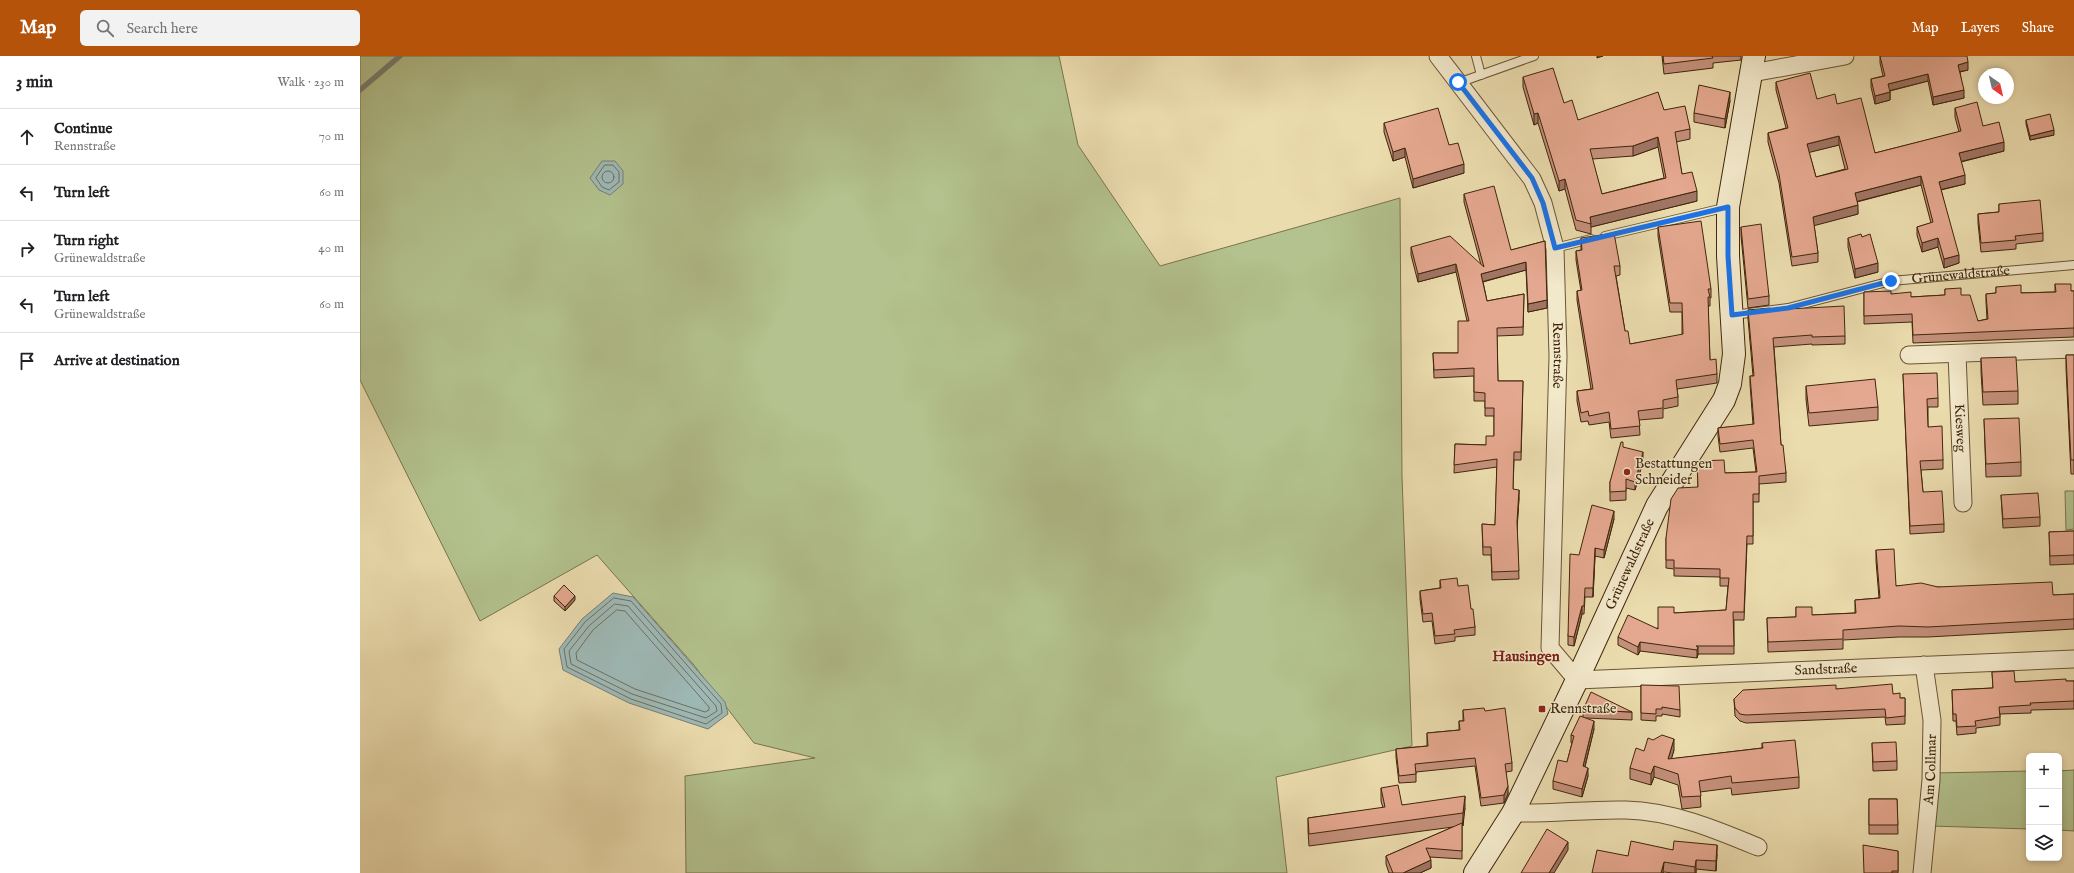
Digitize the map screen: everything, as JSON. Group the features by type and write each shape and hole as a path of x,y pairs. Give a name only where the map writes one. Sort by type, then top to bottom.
{"street":[{"name":"Rennstraße","path":"1438,56 1532,178 1543,203 1555,248 1558,356 1550,648 1577,680"},
{"path":"1753,65 1845,56"},
{"name":"Grünewaldstraße","path":"1475,873 1513,813 1577,680 1657,506 1726,395 1733,369 1732,315 1728,256 1728,207 1753,65"},
{"path":"1909,355 2074,349"},
{"name":"Kiesweg","path":"1957,354 1963,503"},
{"name":"Sandstraße","path":"1577,680 2074,659"},
{"name":"Am Collmar","path":"1922,873 1931,773 1932,720 1924,665"},
{"path":"1513,813 1627,810 1677,817 1726,833 1758,847"}],"lane":[{"path":"1476,56 1480,76"},
{"path":"1458,82 1480,76 1534,56"},
{"path":"1555,248 1728,207"},
{"name":"Grünewaldstraße","path":"1732,315 1788,308 1891,281 2074,265"}],"green space":[{"path":"360,56 1059,56 1078,145 1160,266 1400,198 1402,477 1412,746 1276,777 1287,873 686,873 685,776 815,758 754,743 693,664 597,555 480,621 360,380"},
{"path":"2065,491 2074,491 2074,529 2066,530"},
{"path":"2074,770 2074,831 2062,830 2062,771"},
{"path":"2026,771 2026,829 1931,826 1935,773"}],"water":[{"path":"602,161 615,161 623,171 623,184 610,195 599,190 590,178"},
{"path":"613,593 633,597 725,702 728,714 708,729 629,703 563,670 559,649 582,619"}],"building":[{"path":"1663,56 1712,56 1713,58 1664,64"},
{"path":"1880,56 1967,56 1968,62 1958,65 1964,90 1933,97 1928,74 1888,84 1890,92 1875,96 1871,79 1885,76"},
{"path":"1553,68 1564,103 1572,100 1578,120 1658,92 1664,110 1685,106 1690,129 1675,132 1682,174 1692,172 1697,191 1590,217 1591,224 1576,220 1565,179 1559,181 1538,113 1534,114 1523,77","holes":["1658,137 1666,178 1602,194 1590,149 1633,146"]},
{"path":"1810,73 1817,99 1835,94 1837,104 1861,98 1875,153 1961,131 1955,108 1977,102 1983,126 1999,122 2004,142 1959,153 1965,175 1939,182 1959,255 1944,259 1938,238 1922,243 1917,227 1933,222 1921,176 1855,193 1858,205 1813,217 1818,253 1792,257 1779,174 1768,133 1788,128 1776,82","holes":["1839,136 1848,169 1816,177 1807,144"]},
{"path":"1699,85 1730,92 1725,119 1694,113"},
{"path":"1438,108 1449,145 1458,143 1464,164 1413,179 1405,148 1393,152 1384,123"},
{"path":"2050,114 2054,130 2030,136 2026,120"},
{"path":"1494,186 1511,250 1545,241 1547,300 1528,304 1526,262 1481,274 1487,301 1524,294 1523,327 1497,328 1498,381 1523,381 1521,452 1514,452 1513,489 1519,490 1517,522 1519,571 1492,572 1491,547 1483,547 1482,524 1495,525 1497,459 1454,465 1455,444 1486,445 1486,436 1494,436 1494,408 1485,408 1485,393 1474,392 1474,368 1434,370 1433,353 1458,353 1458,321 1469,321 1456,264 1418,274 1411,247 1450,236 1484,267 1464,194"},
{"path":"2040,200 2043,233 2015,236 2016,240 1981,243 1978,214 1999,212 1999,204"},
{"path":"1701,221 1711,289 1708,289 1710,297 1708,297 1710,360 1716,359 1717,374 1676,380 1678,397 1663,400 1663,408 1638,411 1640,426 1611,429 1609,412 1589,416 1588,411 1581,413 1577,391 1593,389 1577,291 1582,290 1576,251 1582,250 1581,238 1614,233 1620,266 1614,266 1625,331 1628,331 1630,344 1683,334 1682,303 1670,303 1658,227"},
{"path":"1761,224 1769,296 1748,299 1741,227"},
{"path":"1861,234 1862,237 1870,234 1878,263 1855,269 1848,238"},
{"path":"2055,284 2071,284 2071,291 2074,291 2074,328 1913,335 1912,314 1864,316 1864,292 1891,291 1891,294 1911,292 1911,297 1945,295 1945,289 1961,288 1961,295 1970,295 1978,321 1988,319 1986,294 1996,293 1996,287 2021,285 2021,293 2056,292"},
{"path":"1844,306 1845,336 1812,337 1812,335 1773,338 1781,445 1783,445 1786,473 1759,476 1759,494 1753,494 1753,536 1747,536 1744,612 1733,612 1734,646 1696,646 1698,647 1697,650 1640,642 1638,647 1618,637 1628,615 1658,629 1658,607 1674,607 1674,613 1726,610 1729,578 1720,578 1720,569 1674,568 1674,560 1666,560 1666,538 1671,499 1678,488 1698,487 1697,461 1724,460 1725,473 1757,472 1753,440 1720,444 1718,428 1754,424 1750,376 1754,376 1748,310"},
{"path":"2066,355 2074,355 2074,460 2071,460"},
{"path":"2016,357 2018,391 1983,392 1981,358"},
{"path":"1937,373 1938,398 1927,399 1928,427 1942,426 1943,460 1920,461 1923,492 1942,491 1944,524 1910,526 1903,374"},
{"path":"1875,379 1878,407 1809,413 1806,386"},
{"path":"2019,418 2021,462 1986,464 1984,419"},
{"name":"Bestattungen Schneider","path":"1621,442 1623,442 1623,447 1643,452 1635,482 1626,479 1626,491 1610,492 1610,482"},
{"path":"2038,493 2040,517 2003,519 2001,495"},
{"path":"1592,505 1614,511 1604,550 1595,548 1593,588 1585,588 1584,606 1582,606 1574,637 1568,636 1570,554 1579,555"},
{"path":"2074,531 2074,555 2050,556 2049,532"},
{"path":"1894,549 1896,586 1921,583 1938,587 2052,582 2053,595 2074,594 2074,619 1928,627 1899,626 1843,630 1843,639 1768,642 1767,618 1796,617 1796,607 1812,607 1812,615 1856,613 1855,600 1880,598 1876,550"},
{"path":"1457,578 1458,586 1468,585 1475,627 1454,630 1455,634 1435,636 1432,613 1423,614 1420,591 1441,588 1440,580"},
{"path":"564,585 575,596 565,607 554,596"},
{"path":"2014,671 2015,682 2066,679 2066,681 2074,681 2074,701 2030,703 2031,705 1999,707 2000,717 1975,721 1976,726 1957,727 1956,714 1953,714 1952,690 1993,688 1992,672"},
{"path":"1892,684 1893,694 1900,693 1900,698 1905,698 1905,716 1886,718 1885,709 1746,715 1740,714 1735,708 1734,699 1743,690 1836,685 1836,689"},
{"path":"1641,685 1679,686 1680,710 1662,707 1662,709 1656,709 1656,714 1641,713"},
{"path":"1591,692 1632,712 1583,710"},
{"path":"1484,708 1485,711 1505,708 1512,763 1505,764 1508,786 1504,795 1481,798 1475,758 1415,764 1416,774 1399,776 1396,749 1428,746 1427,733 1460,730 1459,721 1464,721 1463,710"},
{"path":"1580,716 1594,721 1583,766 1588,768 1582,789 1553,781 1558,760 1567,762 1574,736 1571,735"},
{"path":"1662,735 1674,739 1668,759 1763,748 1762,743 1795,740 1799,777 1732,783 1731,776 1699,781 1701,796 1682,797 1678,774 1654,766 1651,774 1630,768 1636,748 1644,751 1648,738 1653,740"},
{"path":"1896,742 1897,761 1873,762 1872,743"},
{"path":"1398,785 1402,805 1465,796 1463,813 1309,834 1308,818 1385,807 1381,788"},
{"path":"1869,799 1897,799 1898,825 1869,825"},
{"path":"1462,823 1462,851 1426,848 1431,860 1403,873 1393,873 1386,856"},
{"path":"1547,829 1568,842 1549,873 1521,873"},
{"path":"1631,841 1673,850 1674,841 1717,845 1716,861 1696,860 1695,867 1664,862 1661,873 1592,873 1597,850 1628,856"},
{"path":"1863,845 1898,851 1898,871 1892,871 1892,873 1864,873"}],"waterway":[{"path":"360,90 400,56"}],"place":[{"name":"Bestattungen Schneider","path":"1627,472"},
{"name":"Rennstraße","path":"1542,709"}],"district":[{"name":"Hausingen","path":"1526,656"}],"route":[{"path":"1458,82 1532,178 1543,203 1555,248 1728,207 1728,256 1732,315 1788,308 1891,281"}]}
